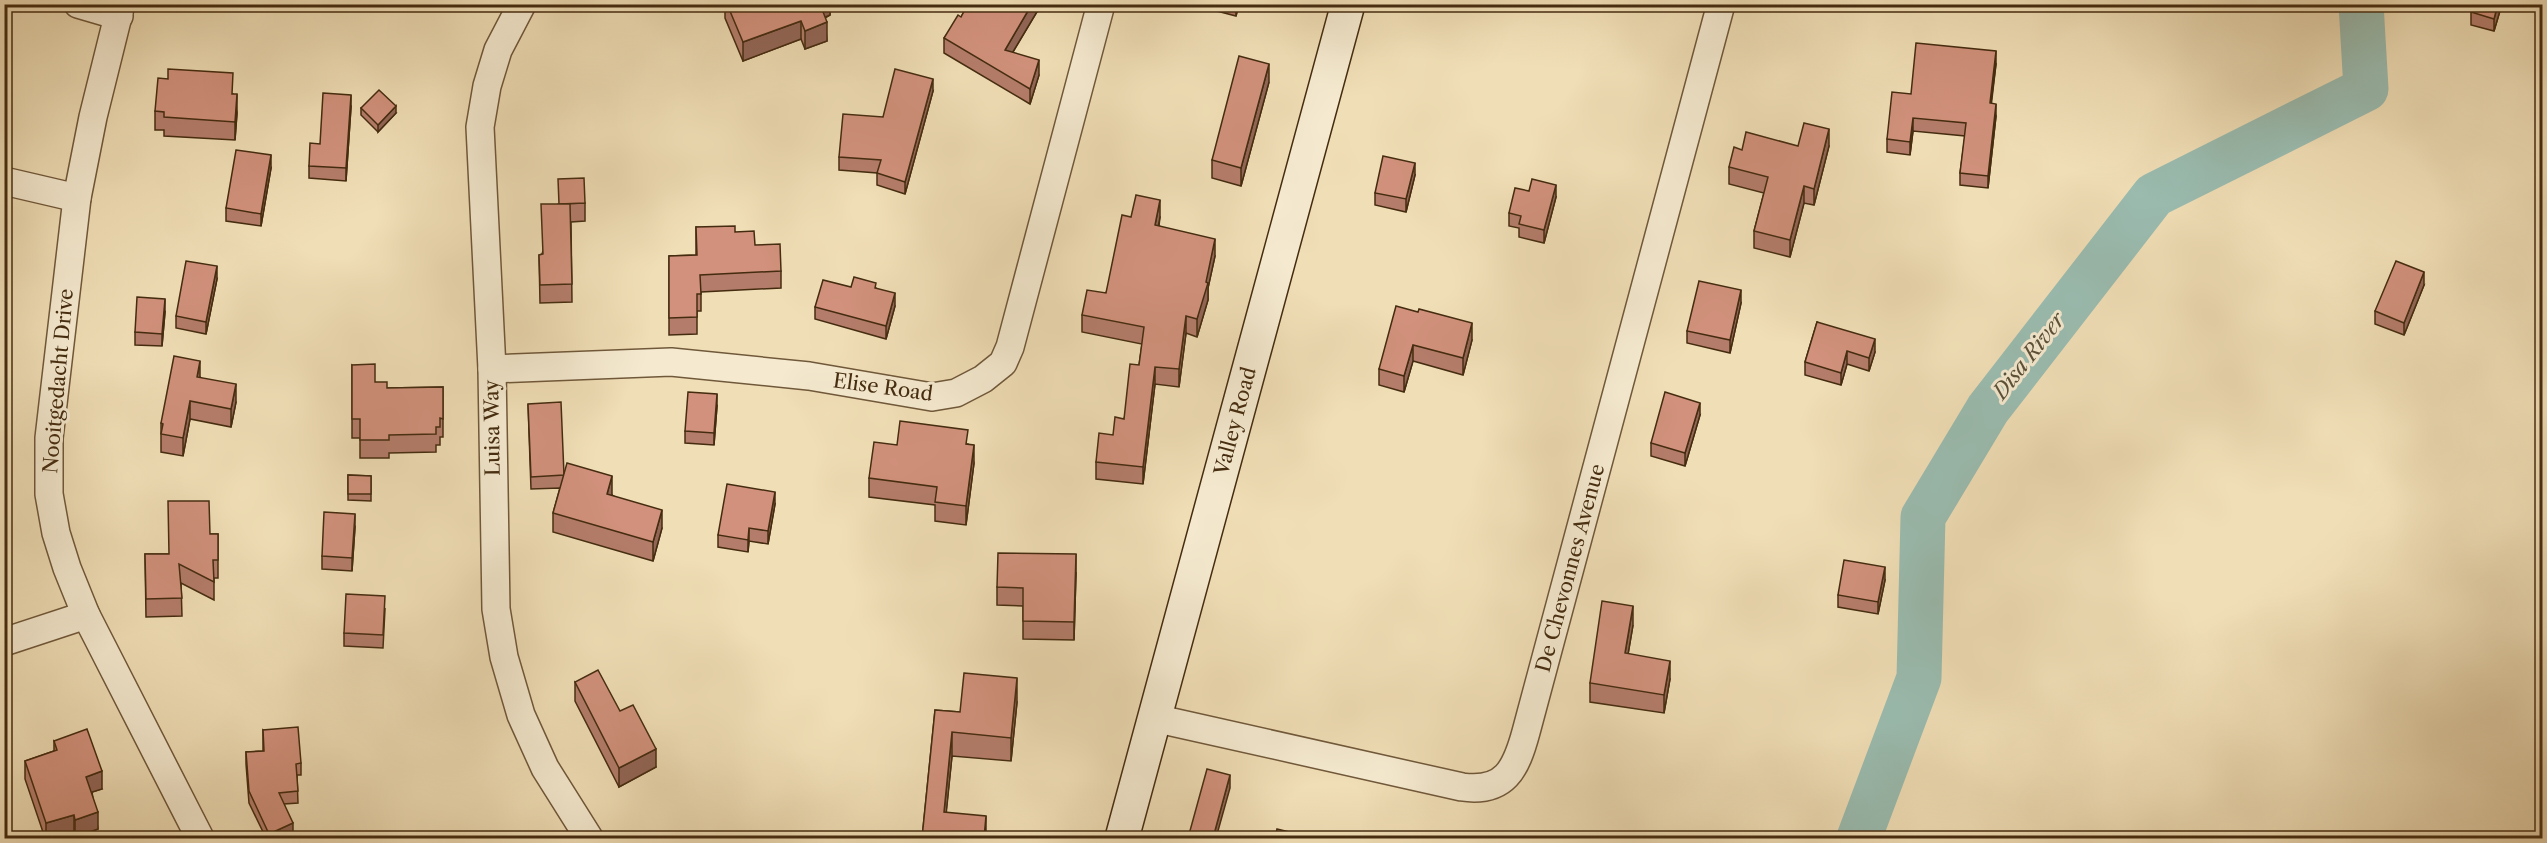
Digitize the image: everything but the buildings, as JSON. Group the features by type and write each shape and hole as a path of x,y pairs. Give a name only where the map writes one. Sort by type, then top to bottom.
{"street":[{"path":"78,4 120,10"},
{"name":"Luisa Way","path":"522,4 498,50 486,86 480,127 492,369 496,609 504,657 521,715 545,768 589,838"},
{"name":"Elise Road","path":"492,369 671,362 809,376 932,397 956,393 983,380 1003,363 1010,347 1101,4"},
{"name":"Valley Road","path":"1122,838 1348,4"},
{"name":"De Chevonnes Avenue","path":"1154,718 1471,789 1488,788 1511,772 1522,748 1721,4"},
{"name":"Nooitgedacht Drive","path":"120,10 93,117 77,198 49,438 49,494 64,559 86,615 200,838"},
{"path":"4,181 77,198"},
{"path":"4,642 86,615"}],"waterway":[{"name":"Disa River","path":"1859,838 1919,678 1923,517 1988,409 2154,195 2366,89 2361,4"}]}
